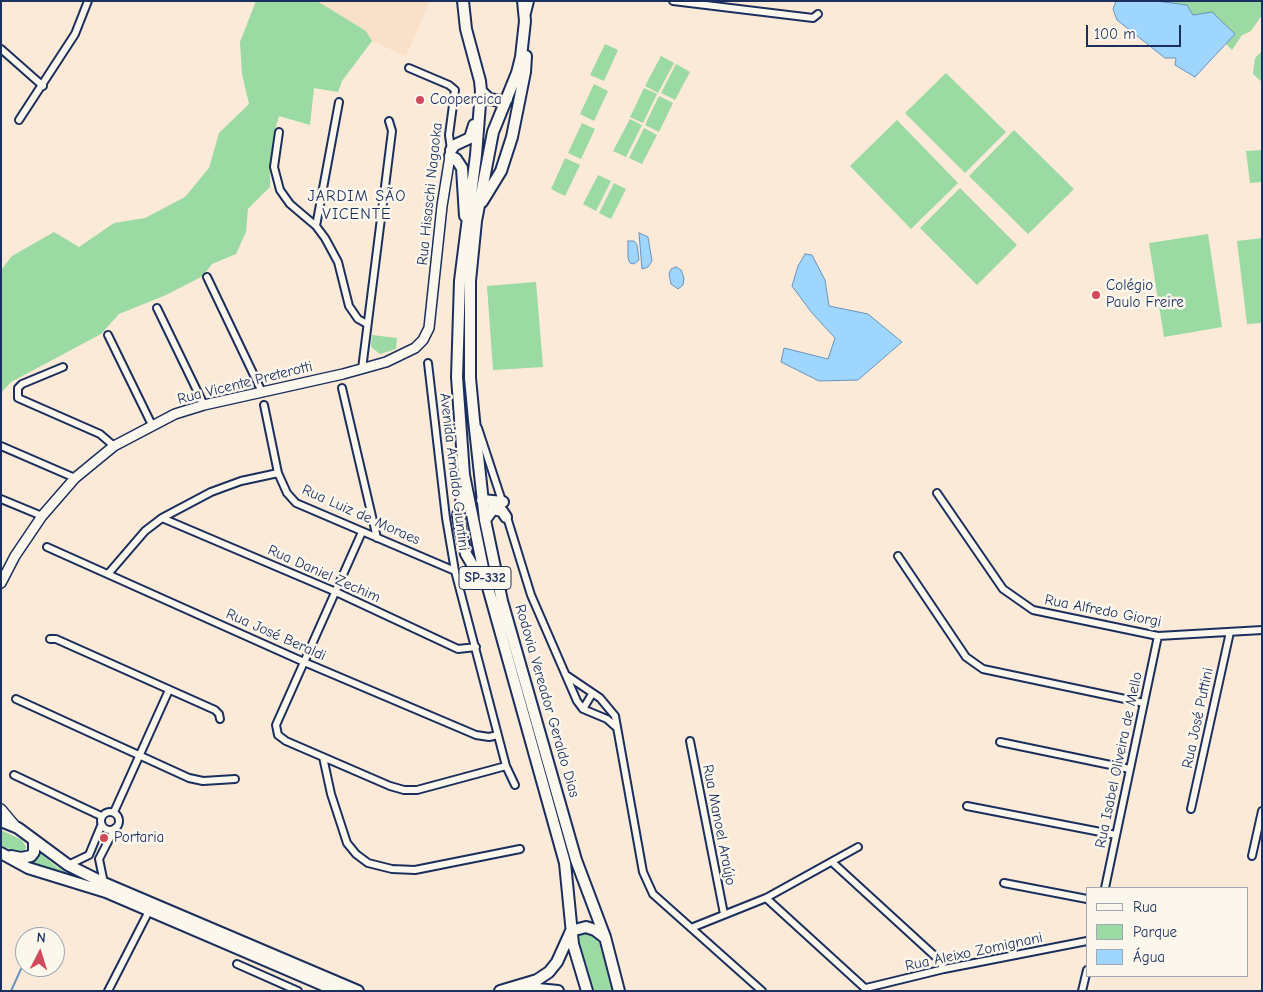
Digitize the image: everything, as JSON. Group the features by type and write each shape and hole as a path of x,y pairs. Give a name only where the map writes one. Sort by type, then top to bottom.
{"main road":[{"name":"Rodovia Vereador Geraldo Dias","path":"463,1 466,29 481,91 476,155 460,281 457,377 464,480 489,593 565,863 571,931 577,962 587,991"},
{"name":"Rodovia Vereador Geraldo Dias","path":"523,1 524,34 517,73 493,132 478,207 470,281 470,378 474,420 485,520 502,601 576,860 604,937 619,991"},
{"path":"478,207 501,171 512,137 525,72 527,53 524,34"},
{"path":"481,91 485,96 493,100 507,99"},
{"path":"468,221 463,207 464,176 462,168 450,153 455,145 470,138 479,112"},
{"path":"460,436 468,450 478,451"},
{"path":"480,479 475,476 464,480 455,534 489,593"},
{"path":"482,500 503,502"},
{"path":"485,520 493,509 497,509 506,517"},
{"path":"1,821 18,828 68,865 104,883 358,991"},
{"path":"4,854 21,858 31,856 34,852 34,841"},
{"path":"4,854 34,870 106,892 337,991"},
{"path":"500,991 537,980 550,972 557,962 571,931 586,927 595,930 604,937"},
{"path":"526,991 538,989 558,991"}],"street":[{"path":"19,120 43,86 75,34 88,1"},
{"path":"525,19 530,1"},
{"path":"673,1 813,18 818,14"},
{"path":"1,49 43,86"},
{"name":"Rua Hisaschi Nagaoka","path":"409,68 449,85 456,90 449,135 450,153 442,206 429,328 423,340 415,348"},
{"path":"316,226 339,102"},
{"path":"362,369 392,131 389,121"},
{"path":"279,132 274,167 280,190 290,204 316,226 338,262 349,306 358,319 367,324"},
{"path":"207,277 262,392"},
{"path":"157,308 204,405"},
{"path":"108,335 152,426"},
{"name":"Rua Vicente Preterotti","path":"1,583 14,556 42,516 75,478 114,446 152,426 204,405 362,369 386,362 415,348"},
{"name":"Avenida Arnaldo Giuntini","path":"428,363 446,518 455,534 455,571 506,766 515,785"},
{"path":"63,367 22,384 18,388 18,398 100,434 114,446"},
{"path":"342,388 377,538"},
{"name":"Rua Luiz de Moraes","path":"264,405 278,473 287,493 296,503 455,571"},
{"path":"474,420 483,440 531,595 576,701 584,709 607,719 616,727"},
{"path":"1,446 75,478"},
{"path":"108,574 145,531 162,518 211,492 241,481 278,473"},
{"name":"Rua Alfredo Giorgi","path":"937,493 1003,590 1033,610 1158,636 1262,630"},
{"path":"1,499 42,516"},
{"path":"446,518 458,516"},
{"name":"Rua Daniel Zechim","path":"162,518 336,592 458,649 476,647"},
{"path":"362,532 276,725 278,735 286,741 390,786 404,790 417,790 506,766"},
{"name":"Rua José Beraldi","path":"47,547 304,662 476,735 489,737 498,735"},
{"path":"898,556 966,657 983,669 1144,703"},
{"name":"Rua José Puttini","path":"1191,809 1230,632"},
{"name":"Rua Isabel Oliveira de Mello","path":"1105,887 1158,636"},
{"path":"50,639 56,639 215,710 219,714 220,719"},
{"path":"566,675 606,705 615,716 647,884 653,894 762,991"},
{"path":"114,812 169,690"},
{"path":"584,709 592,694"},
{"path":"16,699 203,782 235,779"},
{"name":"Rua Manoel Araújo","path":"690,741 724,914"},
{"path":"1000,742 1130,769"},
{"path":"323,757 330,794 347,843 356,854 368,863 392,869 415,870 520,849"},
{"path":"14,775 101,816"},
{"path":"967,806 1116,835"},
{"path":"1,809 18,828"},
{"path":"1252,856 1262,811"},
{"path":"101,816 107,812 114,812"},
{"path":"104,883 99,859 119,820 114,812"},
{"path":"89,856 102,826 101,816"},
{"path":"102,826 106,830 115,828"},
{"path":"691,928 766,898 858,848"},
{"path":"68,865 89,856 99,859"},
{"path":"832,862 937,958 944,970"},
{"path":"1004,883 1086,899"},
{"path":"766,898 867,990"},
{"path":"108,991 149,911"},
{"name":"Rua Aleixo Zomignani","path":"867,990 944,970 1086,941"},
{"path":"237,964 298,991"},
{"path":"1082,991 1086,974"}],"shaded area":[{"path":"317,1 430,1 406,56 372,41 366,31"}],"green space":[{"path":"256,1 317,1 366,31 372,41 342,81 338,92 314,88 310,125 279,116 275,130 270,167 270,187 248,209 246,232 236,254 212,264 203,276 166,295 119,314 101,334 11,382 1,393 1,270 12,256 54,232 79,247 114,223 145,218 185,197 209,168 219,133 249,104 242,74 240,42"},
{"path":"1130,1 1262,1 1262,15 1251,31 1242,35 1232,50 1218,36"},
{"path":"605,44 618,50 604,81 590,75"},
{"path":"1262,51 1262,82 1253,74 1255,58"},
{"path":"661,56 674,63 658,93 645,86"},
{"path":"676,64 690,72 675,100 661,93"},
{"path":"946,73 1006,132 965,173 905,113"},
{"path":"594,84 608,91 594,121 580,114"},
{"path":"644,88 657,94 643,123 630,117"},
{"path":"659,96 673,103 659,132 645,125"},
{"path":"630,119 642,125 626,157 613,151"},
{"path":"897,120 958,183 911,229 850,166"},
{"path":"582,123 595,129 581,159 568,153"},
{"path":"644,128 657,135 642,164 629,158"},
{"path":"1014,130 1074,189 1028,234 969,176"},
{"path":"1261,150 1262,182 1250,183 1246,151"},
{"path":"565,158 580,165 565,196 551,189"},
{"path":"598,175 611,181 596,211 583,204"},
{"path":"614,183 626,189 611,219 599,213"},
{"path":"960,188 1017,245 977,285 920,228"},
{"path":"1208,234 1222,327 1164,337 1149,243"},
{"path":"1262,238 1262,323 1247,324 1237,241"},
{"path":"536,282 543,367 493,370 487,286"},
{"path":"372,335 397,338 396,349 380,354 371,347"},
{"path":"1,830 22,840 26,847 22,855 1,845"},
{"path":"39,852 57,867 79,878 30,864"},
{"path":"582,930 597,934 612,991 594,991 588,972 582,966 576,934"}],"water":[{"path":"1116,1 1156,1 1187,5 1193,15 1212,12 1235,34 1195,77 1175,65 1176,58 1165,58 1117,20 1113,9"},
{"path":"639,233 648,237 652,261 648,267 642,269"},
{"path":"628,241 634,241 637,245 639,260 634,264 630,263 628,258"},
{"path":"805,254 812,255 825,280 829,306 868,314 902,342 858,380 819,381 781,362 784,348 828,359 835,338 812,313 792,286 798,266"},
{"path":"676,267 681,270 684,278 683,285 678,289 671,284 669,274 671,269"}],"waterway":[{"path":"11,991 17,977"}],"place":[{"name":"Coopercica","path":"420,100"},
{"name":"Colégio Paulo Freire","path":"1096,295"},
{"name":"Portaria","path":"104,838"}],"district":[{"name":"JARDIM SÃO VICENTE","path":"357,205"}]}
